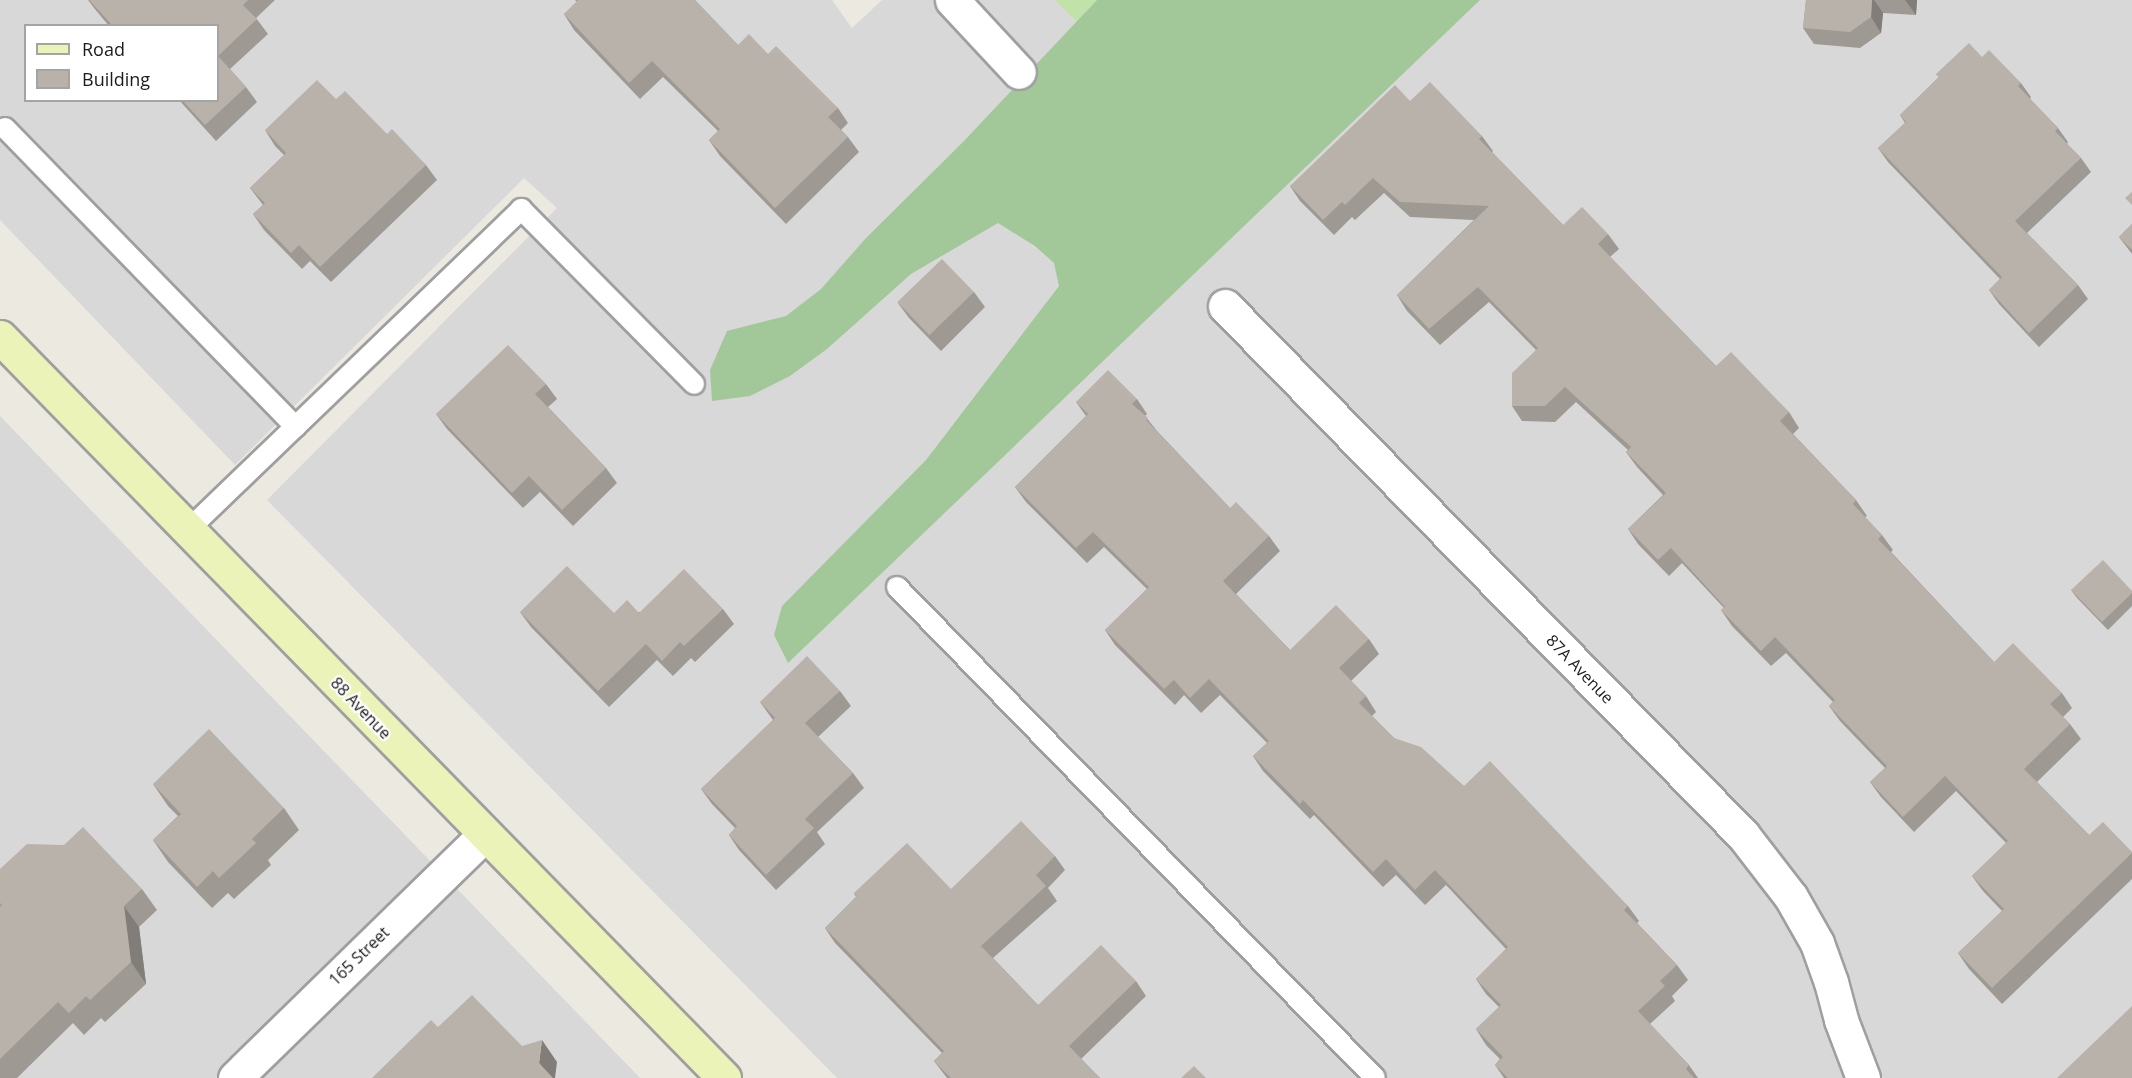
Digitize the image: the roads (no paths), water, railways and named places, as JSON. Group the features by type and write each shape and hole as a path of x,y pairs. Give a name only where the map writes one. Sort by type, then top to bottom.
{"main road":[{"name":"88 Avenue","path":"0,337 484,835 724,1078"}],"street":[{"path":"952,0 1018,72"},
{"name":"87A Avenue","path":"1225,306 1749,843 1791,897 1816,943 1863,1078"},
{"name":"165 Street","path":"235,1078 484,835"}],"lane":[{"path":"5,128 296,427"},
{"path":"188,530 521,209 694,384"},
{"path":"897,587 1375,1078"}]}
